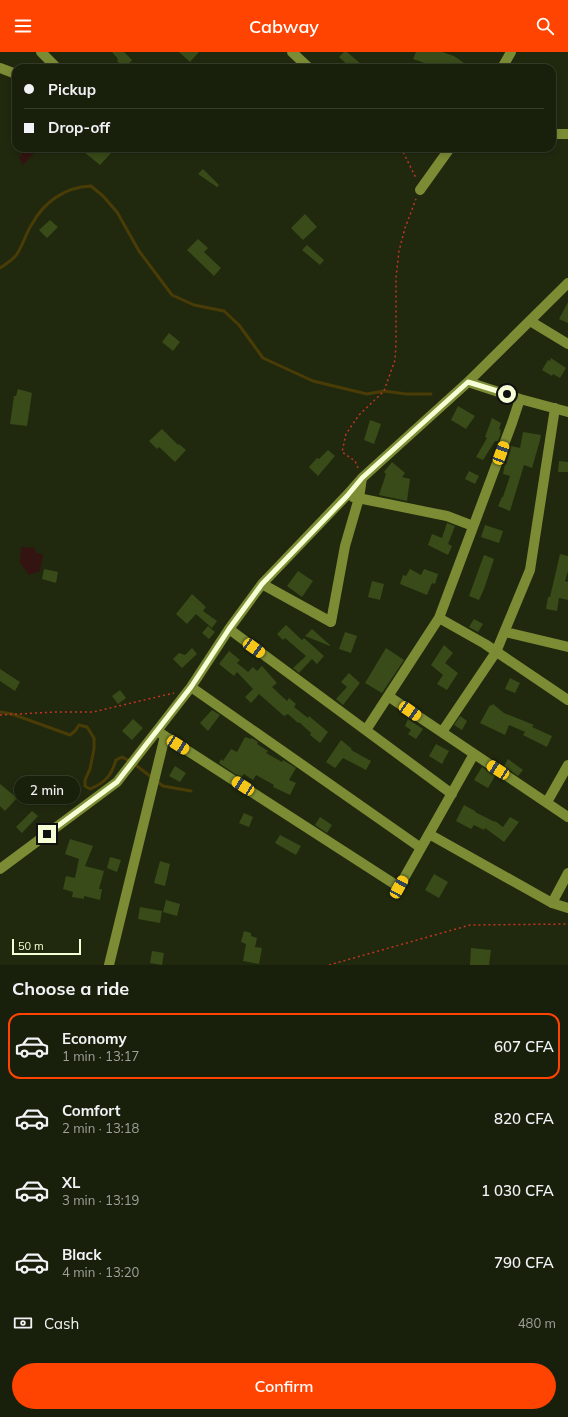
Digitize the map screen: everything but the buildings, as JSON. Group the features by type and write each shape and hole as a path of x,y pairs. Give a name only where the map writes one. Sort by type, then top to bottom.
{"street":[{"path":"41,52 53,64"},
{"path":"292,52 305,64"},
{"path":"504,64 511,52"},
{"path":"0,68 12,72"},
{"path":"556,134 568,134"},
{"path":"420,190 447,152"},
{"path":"0,869 117,782 161,734 229,629 262,584 347,496 362,478 468,382 530,321 564,293 568,283"},
{"path":"530,321 568,344"},
{"path":"468,382 520,399 568,412"},
{"path":"366,730 439,618 520,399"},
{"path":"442,732 496,652 530,570 555,408"},
{"path":"262,584 331,622 345,546 359,498 362,478"},
{"path":"347,496 447,516 473,526"},
{"path":"439,618 496,652 568,700"},
{"path":"229,629 452,794"},
{"path":"505,632 568,648"},
{"path":"191,687 421,848"},
{"path":"388,696 568,817"},
{"path":"161,734 399,887 474,754"},
{"path":"109,965 161,734"},
{"path":"547,802 568,765"},
{"path":"429,834 552,903 568,908"},
{"path":"552,903 568,873"}],"path":[{"path":"362,478 355,461 342,452 346,434 359,415 384,391 395,360 396,278 399,251 405,228 420,190 417,180 403,152"},
{"path":"0,716 47,712 93,712 167,695 191,687"},
{"path":"329,965 470,925 568,924"}],"shaded area":[{"path":"23,152 35,152 23,165 19,158"},
{"path":"21,547 35,548 36,553 43,554 40,571 29,575 20,563"}],"waterway":[{"path":"0,268 17,254 37,216 49,203 56,197 72,189 91,186 103,196 117,212 139,251 172,295 194,305 224,311 239,325 263,358 313,381 367,394 384,391 406,394 431,394"},
{"path":"0,712 12,714 70,735 79,725 87,727 94,738 94,749 90,769 85,780 85,786 90,789 104,781 110,774 116,760 122,757 133,763 163,786 191,791"}],"route":[{"path":"47,834 117,782 191,687 229,629 262,584 347,496 362,478 468,382 507,394"}]}
